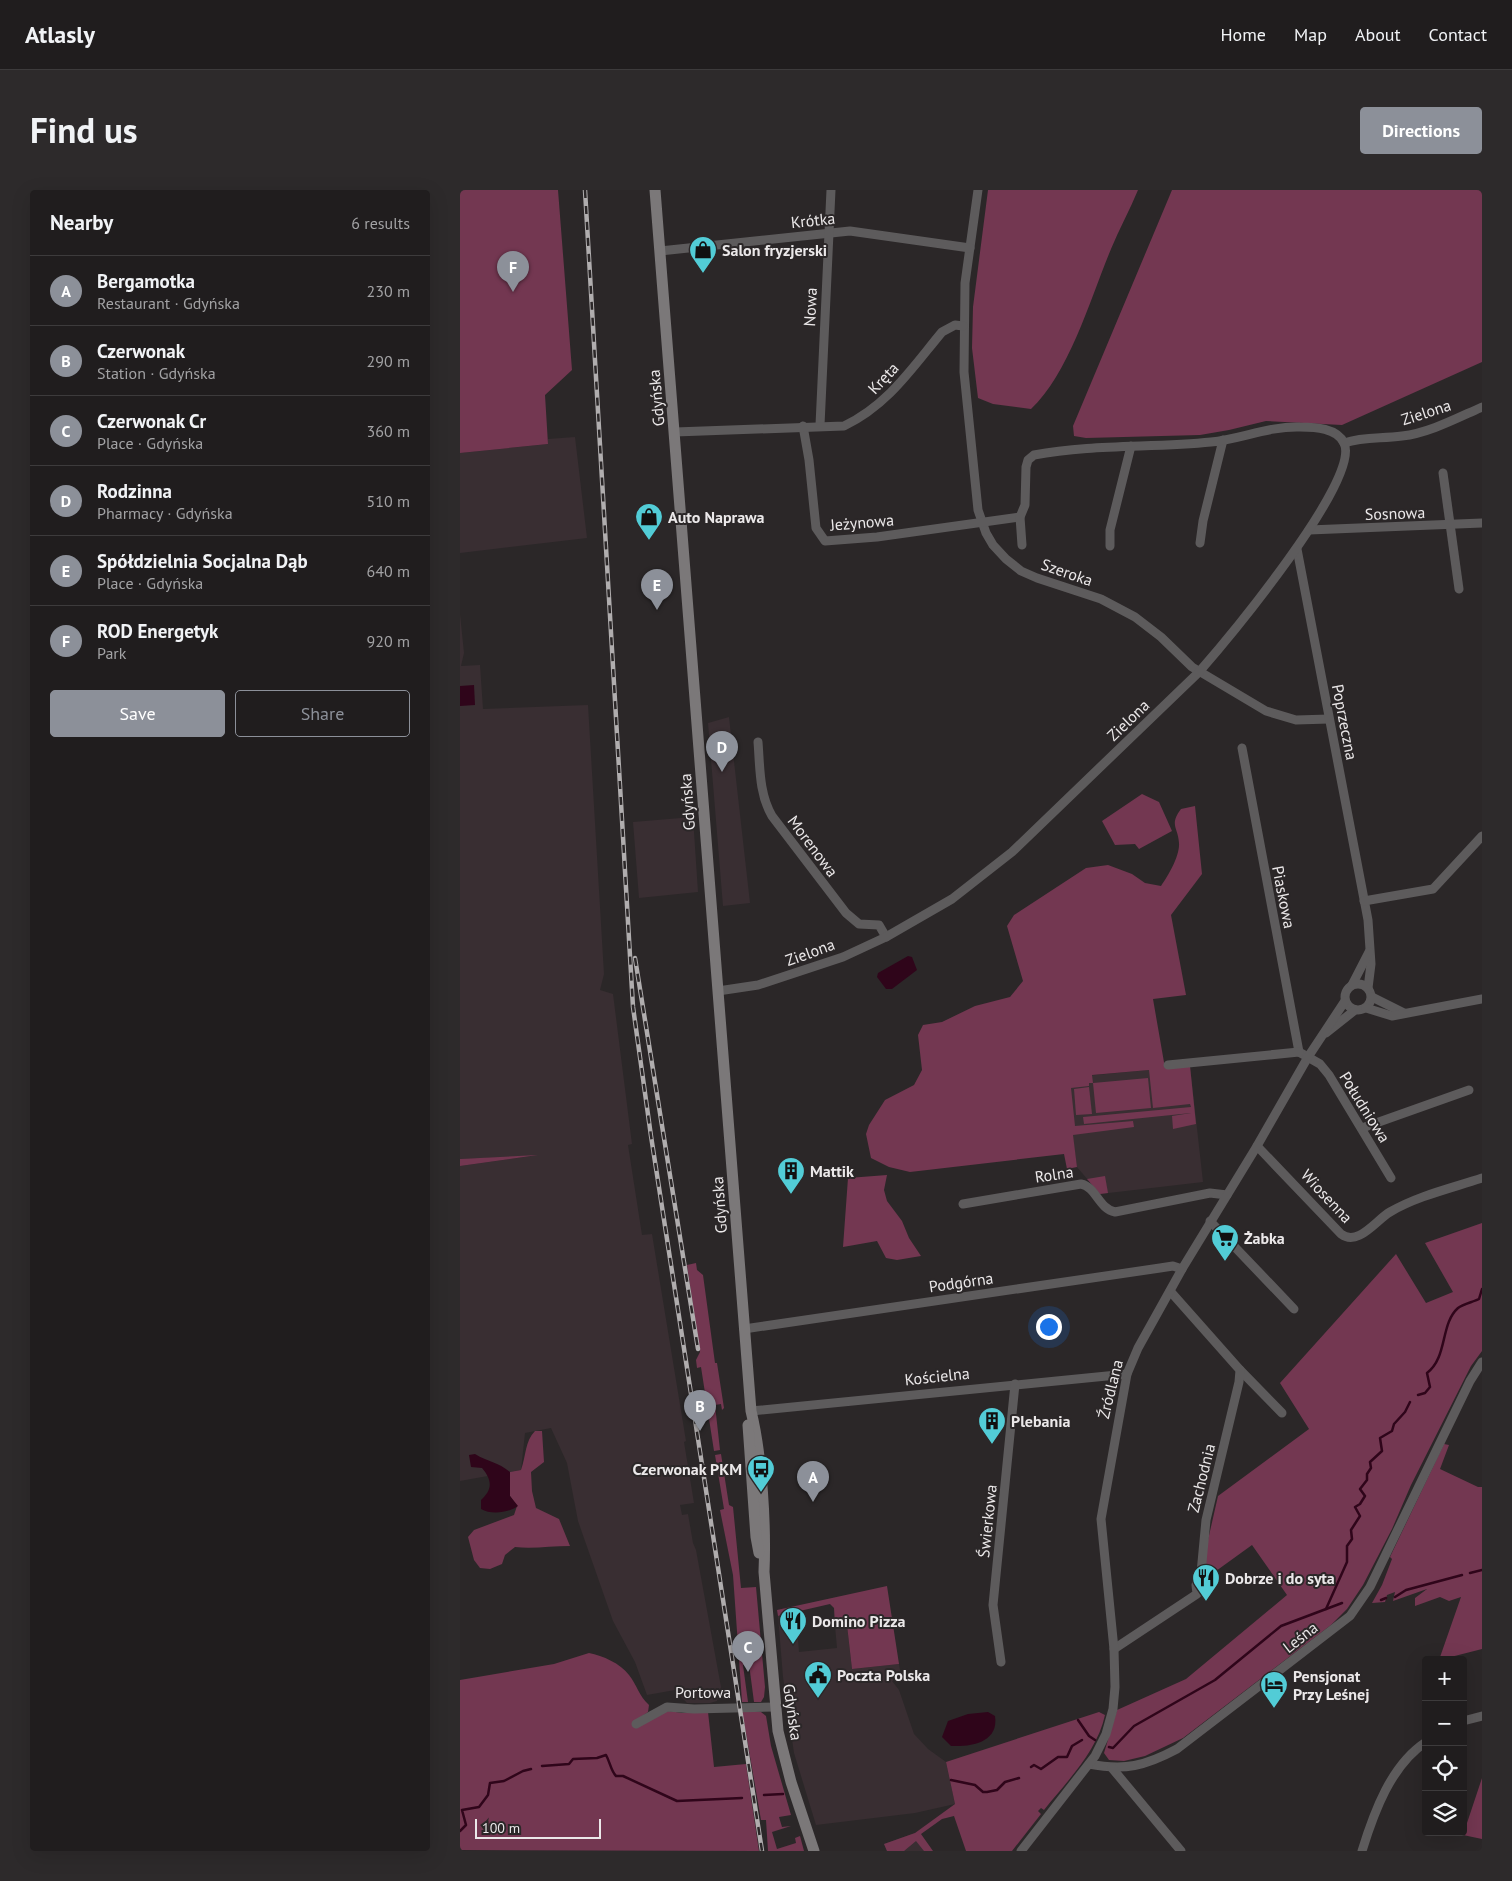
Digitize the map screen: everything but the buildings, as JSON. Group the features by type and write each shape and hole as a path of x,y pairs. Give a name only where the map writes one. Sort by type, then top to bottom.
{"main road":[{"name":"Gdyńska","path":"655,190 744,1329 751,1411 757,1446 774,1707 785,1763 814,1851"}],"street":[{"name":"Nowa","path":"820,425 831,190"},
{"path":"963,326 970,248 978,190"},
{"name":"Krótka","path":"660,251 850,232 970,248"},
{"name":"Kręta","path":"675,432 820,425 844,426 865,416 894,390 942,332 955,325 963,326"},
{"name":"Szeroka","path":"963,326 968,419 975,489 982,523 993,545 1006,559 1022,571 1118,607 1161,636 1199,672 1275,715 1296,720 1329,719"},
{"name":"Zielona","path":"718,991 742,989 801,972 843,957 886,937 952,899 994,868 1199,672 1297,549 1344,466 1347,456 1344,444 1361,437 1401,436 1417,433 1482,407"},
{"name":"Jeżynowa","path":"803,426 809,460 816,528 825,541 1020,517"},
{"path":"1022,545 1020,517 1025,505 1026,467 1034,455 1222,440 1274,428 1302,427 1331,432 1344,444"},
{"path":"1200,543 1203,521 1222,440"},
{"path":"1110,546 1110,530 1131,446"},
{"path":"1443,473 1459,589"},
{"name":"Sosnowa","path":"1309,530 1450,526 1482,523"},
{"name":"Poprzeczna","path":"1297,549 1364,901 1371,964 1370,992"},
{"name":"Morenowa","path":"758,742 765,804 772,816 846,913 859,924 879,924 886,937"},
{"name":"Piaskowa","path":"1242,748 1303,1054"},
{"path":"1364,901 1433,889 1482,836"},
{"path":"1369,952 1352,986 1346,992 1345,1001 1355,1010 1366,1008 1392,1016 1482,999"},
{"path":"1352,986 1360,984 1404,1013"},
{"path":"1366,1008 1370,992"},
{"name":"Źródlana","path":"1322,1036 1345,1001"},
{"name":"Źródlana","path":"1089,1764 1106,1734 1113,1709 1115,1687 1114,1649 1101,1519 1127,1374 1138,1348 1182,1269 1258,1146 1303,1054 1355,1010"},
{"path":"1168,1065 1303,1054"},
{"name":"Południowa","path":"1303,1054 1320,1064 1328,1075 1391,1178"},
{"path":"1362,1128 1469,1090"},
{"name":"Wiosenna","path":"1258,1146 1344,1237 1349,1238 1359,1236 1380,1219 1406,1204 1482,1178"},
{"name":"Rolna","path":"963,1204 1081,1184 1087,1187 1105,1207 1115,1212 1210,1193 1227,1195"},
{"path":"1210,1221 1294,1309"},
{"name":"Podgórna","path":"744,1329 1173,1266 1182,1269"},
{"path":"1170,1291 1240,1370 1282,1412"},
{"name":"Leśna","path":"1089,1764 1112,1768 1138,1765 1177,1749 1350,1616 1370,1587 1470,1380 1482,1362"},
{"name":"Zachodnia","path":"1114,1649 1197,1594 1196,1585 1201,1568 1206,1520 1240,1370"},
{"name":"Kościelna","path":"751,1411 1127,1374"},
{"name":"Świerkowa","path":"1001,1662 994,1605 1015,1384"},
{"name":"Portowa","path":"636,1724 667,1707 694,1709 774,1707"},
{"path":"1467,1720 1482,1716"},
{"path":"1362,1851 1373,1816 1391,1782 1414,1749 1422,1744"},
{"path":"1021,1851 1089,1764"},
{"path":"1112,1768 1181,1851"}],"shaded area":[{"path":"460,190 558,190 572,370 545,395 548,444 460,453"},
{"path":"988,190 1138,190 1114,242 1068,356 1045,394 1031,409 993,404 978,398 972,348 973,307"},
{"path":"1172,190 1482,190 1482,362 1342,425 1266,421 1200,435 1086,438 1074,436 1073,426"},
{"path":"575,437 587,538 460,553 460,453 548,444 548,439"},
{"path":"460,614 464,653 461,666 480,665 483,709 588,705 604,974 600,990 613,994 632,1144 628,1145 642,1235 652,1234 686,1441 684,1442 694,1503 680,1505 682,1515 688,1514 721,1687 717,1701 710,1703 687,1703 675,1690 647,1695 635,1662 613,1621 578,1521 567,1463 551,1428 525,1433 521,1470 460,1481 460,1166 531,1156 460,1159"},
{"path":"474,685 475,705 460,706 460,686"},
{"path":"729,717 750,903 723,906 708,723"},
{"path":"1142,794 1159,802 1172,831 1139,849 1135,844 1115,845 1102,821"},
{"path":"1195,806 1202,874 1171,915 1186,995 1153,999 1165,1068 1190,1066 1196,1124 1173,1129 1172,1116 1191,1113 1084,1124 1083,1117 1191,1107 1190,1104 1153,1108 1149,1070 1092,1075 1093,1083 1089,1083 1089,1086 1071,1088 1075,1126 1133,1121 1134,1127 1073,1135 1077,1167 1067,1169 1064,1154 910,1172 889,1167 871,1158 866,1134 869,1125 885,1100 914,1085 922,1070 918,1035 923,1025 942,1022 975,1006 1010,997 1023,981 1007,926 1014,915 1086,868 1108,865 1132,874 1145,883 1161,886 1178,854 1179,843 1175,826 1177,814 1181,809"},
{"path":"693,817 698,892 639,898 633,822"},
{"path":"908,956 912,957 917,970 892,989 886,989 877,977 878,973"},
{"path":"1190,1066 1203,1182 1100,1194 1077,1167 1064,1078"},
{"path":"1148,1078 1151,1108 1096,1113 1093,1083"},
{"path":"1089,1087 1092,1114 1076,1115 1074,1089"},
{"path":"538,1155 460,1166 460,1159"},
{"path":"887,1175 884,1190 887,1201 902,1221 909,1238 921,1256 897,1260 886,1258 877,1241 843,1247 848,1178"},
{"path":"1105,1176 1108,1193 1100,1194 1087,1179"},
{"path":"1482,1223 1482,1351 1471,1366 1363,1585 1347,1609 1331,1625 1183,1738 1145,1756 1124,1761 1109,1760 1104,1753 1117,1710 1186,1679 1287,1595 1252,1545 1198,1584 1218,1496 1309,1429 1280,1383 1396,1254 1426,1303 1453,1292 1425,1243"},
{"path":"696,1263 697,1270 703,1275 715,1363 717,1363 724,1408 722,1410 721,1404 715,1405 720,1450 714,1451 701,1367 697,1368 696,1360 700,1352 687,1265"},
{"path":"535,1431 542,1431 544,1462 531,1472 532,1491 536,1508 559,1519 570,1546 515,1547 505,1555 502,1564 490,1569 480,1568 474,1560 468,1537 474,1530 514,1515 517,1506 510,1496 510,1472 521,1470 527,1444"},
{"path":"1444,1444 1449,1445 1440,1469 1478,1487 1482,1487 1482,1649 1455,1656 1440,1656 1461,1597 1449,1601 1440,1597 1415,1606 1415,1598 1427,1589 1393,1601 1395,1592 1387,1595 1385,1602 1372,1603 1382,1585 1392,1559 1390,1557"},
{"path":"475,1454 510,1472 510,1496 518,1506 500,1512 490,1512 481,1509 481,1500 488,1492 490,1484 482,1468 471,1467 469,1455"},
{"path":"721,1454 729,1505 733,1507 741,1588 756,1587 765,1687 764,1697 761,1702 754,1702 749,1664 743,1665 748,1702 742,1702 733,1575 720,1510 724,1509 715,1455"},
{"path":"887,1586 899,1664 852,1669 847,1625 835,1626 834,1608 830,1604 778,1616 777,1610"},
{"path":"796,1612 799,1652 837,1648 835,1626 847,1625 852,1669 899,1664 901,1676 892,1681 899,1690 914,1734 928,1749 946,1762 955,1804 915,1813 816,1825 794,1753 783,1677 778,1616"},
{"path":"589,1653 611,1661 629,1675 649,1705 648,1712 641,1717 669,1711 682,1713 708,1712 714,1767 746,1764 759,1851 460,1850 460,1680 554,1664"},
{"path":"742,1710 761,1712 766,1716 771,1746 791,1815 779,1817 782,1827 791,1826 772,1832 777,1849 796,1843 795,1838 800,1836 804,1851 768,1851 766,1820 761,1820"},
{"path":"988,1712 995,1716 995,1725 993,1732 982,1741 975,1744 951,1746 942,1737 948,1721 968,1714"},
{"path":"1099,1712 1105,1715 1101,1729 1088,1754 1044,1810 1041,1808 1038,1811 1041,1814 1012,1851 966,1851 954,1816 942,1819 921,1834 933,1851 924,1851 916,1841 904,1851 887,1851 884,1844 915,1833 955,1804 946,1762"},
{"path":"1482,1778 1482,1839 1467,1836 1467,1823"},
{"path":"915,1833 928,1851 887,1851 884,1844"}],"waterway":[{"path":"1418,1395 1425,1393 1430,1387 1427,1373 1434,1366 1438,1358 1452,1315 1458,1308 1479,1299 1482,1289"},
{"path":"1326,1609 1347,1562 1347,1546 1352,1539 1351,1530 1360,1516 1355,1507 1360,1504 1365,1496 1360,1489 1367,1480 1367,1474 1371,1468 1370,1462 1382,1451 1380,1438 1392,1431 1394,1424 1405,1412 1410,1402"},
{"path":"1470,1573 1482,1570"},
{"path":"1395,1597 1406,1590 1462,1575"},
{"path":"1381,1600 1386,1598"},
{"path":"1109,1747 1113,1748 1134,1726 1215,1680 1281,1626 1342,1603"},
{"path":"1078,1720 1089,1736 1095,1740"},
{"path":"1031,1767 1034,1765 1041,1769 1058,1757 1067,1757 1072,1746 1082,1740"},
{"path":"542,1766 569,1764 573,1759 597,1758 606,1755 616,1776 623,1776 677,1801 742,1798"},
{"path":"460,1831 466,1825 462,1810 479,1807 488,1795 490,1783 504,1781 531,1769"},
{"path":"951,1780 975,1785 983,1792 987,1792 997,1790 1005,1782 1019,1778"},
{"path":"764,1795 783,1794"}],"railway":[{"path":"585,190 633,1007 651,1136 762,1851"},
{"path":"635,958 698,1349"}],"place":[{"name":"Salon fryzjerski","path":"703,274"},
{"name":"ROD Energetyk","path":"513,292"},
{"name":"Auto Naprawa","path":"649,541"},
{"name":"Spółdzielnia Socjalna Dąb","path":"657,610"},
{"name":"Rodzinna","path":"722,772"},
{"name":"Mattik","path":"791,1195"},
{"name":"Żabka","path":"1225,1262"},
{"name":"Czerwonak","path":"700,1431"},
{"name":"Plebania","path":"992,1445"},
{"name":"Czerwonak PKM","path":"761,1493"},
{"name":"Bergamotka","path":"813,1502"},
{"name":"Dobrze i do syta","path":"1206,1602"},
{"name":"Domino Pizza","path":"793,1645"},
{"name":"Czerwonak Cr","path":"748,1672"},
{"name":"Poczta Polska","path":"818,1699"},
{"name":"Pensjonat Przy Leśnej","path":"1274,1709"}]}
